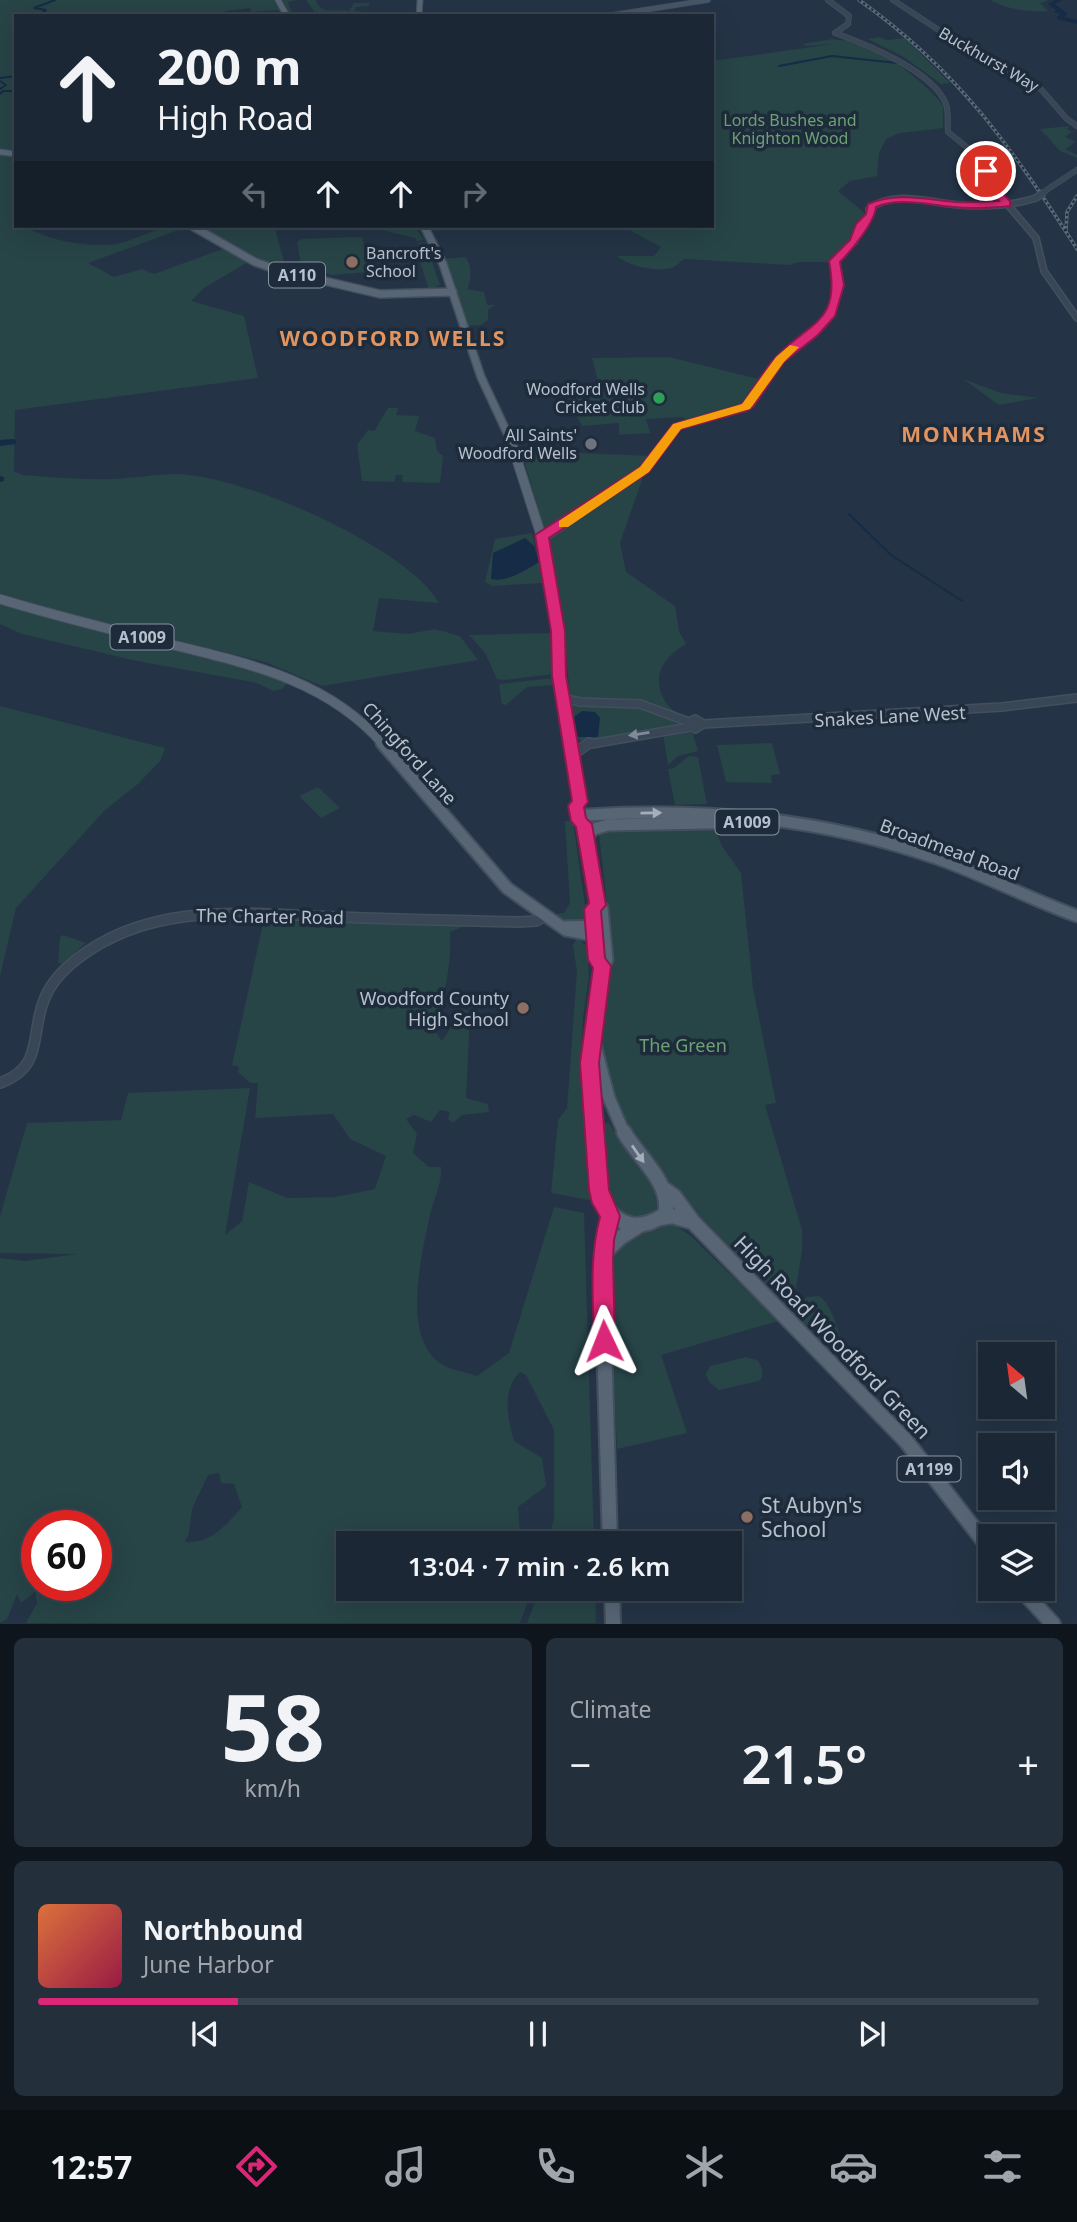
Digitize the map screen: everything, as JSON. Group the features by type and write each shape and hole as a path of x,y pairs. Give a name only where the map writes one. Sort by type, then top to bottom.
{"main road":[{"path":"619,14 708,0"},
{"name":"A110","path":"196,228 255,261 278,270 373,293 450,292"},
{"path":"422,228 450,292 477,368 510,436 541,535 558,631 562,698 580,802 576,806 577,814 579,821 586,825 597,905 602,908 596,960 602,966 589,1063 600,1197 610,1216 621,1223 641,1225"},
{"name":"Chingford Lane","path":"0,598 267,668 317,690 370,729 498,879 560,927 578,934 599,932"},
{"name":"Broadmead Road","path":"586,825 725,813 779,819 871,838 927,855 1077,916"},
{"name":"Broadmead Road","path":"586,825 594,829 608,825 756,822 807,825"},
{"path":"593,1037 603,1082 616,1120"},
{"path":"595,1126 597,1119 603,1116 616,1120"},
{"name":"A1199","path":"616,1120 662,1187"},
{"path":"661,1218 668,1205 662,1187"},
{"name":"High Road Woodford Green","path":"662,1187 674,1196 693,1222 906,1441 978,1534"},
{"path":"610,1216 604,1240 602,1269 610,1531"},
{"path":"604,1253 621,1237 641,1225 661,1218 671,1216 693,1222"},
{"path":"612,1601 613,1623"},
{"path":"1032,1601 1053,1623"}],"street":[{"path":"828,0 849,16 848,24 835,33 878,50 940,95 947,106 948,132 979,157 989,183 1030,229 1038,245 1044,271 1077,318"},
{"name":"Buckhurst Way","path":"893,0 969,50 1039,87 1067,119 1077,126"},
{"path":"541,535 548,535 644,469 677,426 741,409 748,404 780,359 814,333 829,316 839,285 834,261 855,241 861,224 870,215 869,209 875,203 891,199 958,205 1006,204 1035,198 1077,170"},
{"path":"562,698 580,702 640,704 677,714 690,725"},
{"name":"Snakes Lane West","path":"571,756 589,743 690,725 698,729 703,724 759,724 878,713 987,710 1077,698"},
{"name":"The Charter Road","path":"0,1083 20,1077 28,1068 43,1000 56,980 98,944 118,933 152,921 207,912 519,922 536,921 544,917"}],"green space":[{"path":"0,0 297,0 288,2 292,14 283,14 277,10 251,12 251,8 225,11 226,14 14,14 14,153 0,151"},
{"path":"306,0 316,0 325,10 349,11 354,3 370,3 369,6 356,7 354,11 391,14 316,14"},
{"path":"990,0 1049,0 1040,3 1048,11 1018,10"},
{"path":"879,37 887,40 905,38 950,83 941,84 904,57 868,39"},
{"name":"Lords Bushes and Knighton Wood","path":"833,39 863,43 916,78 943,106 943,128 900,133 886,139 879,153 877,176 850,181 838,191 866,214 857,224 852,239 830,262 799,262 789,265 685,259 671,268 650,269 617,256 654,256 661,247 626,228 714,228 714,61 833,44 802,44"},
{"path":"1070,126 1067,129 1072,132 1065,137 1076,142 1065,149 1077,155 1077,158 1060,151 1040,129"},
{"path":"0,153 14,155 14,228 26,228 78,244 97,245 116,244 165,228 184,228 88,263 114,277 142,269 154,274 225,248 248,262 204,288 191,301 244,316 258,378 15,410 14,471 23,475 90,479 177,474 205,478 272,497 341,528 373,546 422,582 439,603 379,598 373,631 408,634 435,629 460,636 478,660 322,686 265,662 63,613 0,593"},
{"path":"202,228 415,228 424,240 417,241 415,238 382,230 275,229 286,269 262,260"},
{"path":"362,237 370,272 332,275 301,266 297,242 301,239"},
{"path":"425,242 440,285 429,290 419,258 423,257 418,243"},
{"path":"465,257 470,268 467,289 484,292 487,305 495,305 488,310 488,320 481,325 466,326 444,259"},
{"name":"Woodford Wells Cricket Club","path":"669,357 763,380 741,406 687,421 683,417 646,419 650,433 619,435 619,423 582,426 567,395 601,393 592,358"},
{"path":"963,379 1001,393 1038,398 999,405"},
{"path":"388,408 398,408 396,415 419,416 415,431 435,438 437,451 443,456 440,483 402,482 403,475 396,475 394,482 362,481 357,445 368,430 374,431"},
{"path":"524,452 652,456 642,468 643,477 620,543 626,572 675,606 679,631 686,644 666,661 659,683 665,701 675,713 664,709 581,700 570,696 562,615 547,540 523,456"},
{"path":"532,533 543,583 493,586 485,582 495,539"},
{"path":"0,601 290,681 282,689 273,691 257,683 137,661 22,634 0,624"},
{"path":"550,633 555,674 503,680 497,679 485,653 469,635"},
{"path":"554,678 556,685 527,687 506,705 502,704 499,684"},
{"path":"570,704 634,705 683,722 682,727 581,741 575,736"},
{"path":"0,706 165,748 160,761 138,784 105,810 16,908 0,976"},
{"path":"686,731 693,734 698,751 678,756 668,765 663,734"},
{"path":"772,743 780,774 771,775 772,783 726,782 717,745"},
{"path":"689,756 698,757 707,804 675,805 668,769 674,768"},
{"path":"318,787 340,808 321,818 299,796"},
{"path":"565,821 573,821 587,920 578,922 564,921 552,914 564,913 570,903"},
{"name":"The Green","path":"715,829 722,846 741,873 753,988 776,1103 765,1105 802,1230 802,1251 794,1300 788,1305 721,1240 662,1174 621,1116 604,1059 602,1032 610,974 610,930 599,834 607,830"},
{"path":"264,919 467,925 450,932 446,981 433,1029 442,1041 463,1009 470,1012 466,1098 488,1104 489,1112 462,1115 453,1123 448,1119 450,1112 440,1110 431,1122 414,1115 406,1119 417,1134 413,1153 429,1167 441,1167 419,1271 417,1312 420,1331 426,1347 437,1361 477,1376 509,1353 554,1207 584,1213 594,1531 551,1531 554,1518 554,1430 526,1375 520,1372 510,1387 508,1396 508,1414 514,1441 542,1458 546,1486 518,1507 520,1531 336,1531 336,1601 528,1601 520,1623 26,1623 37,1601 112,1601 112,1510 21,1510 21,1601 24,1601 21,1603 17,1594 7,1619 0,1623 0,1258 25,1261 78,1254 0,1253 0,1216 27,1123 121,1120 128,1093 250,1088 225,1235 242,1221 249,1182 287,1198 335,1197 375,1189 386,1156 350,1139 333,1114 255,1118 258,1083 250,1083 238,1072 239,1067 232,1065","holes":["219,1473 221,1483 234,1484 242,1507 224,1527 210,1537 185,1542 192,1509 208,1475"]},
{"path":"63,935 86,943 63,963 58,963 60,937"},
{"path":"577,938 587,946 589,976 581,1059 589,1200 551,1193 558,1120 567,1108 577,971 573,945"},
{"path":"608,1122 659,1195 659,1205 647,1215 631,1217 620,1214 612,1206 602,1166 602,1126"},
{"path":"672,1223 692,1237 778,1321 661,1355 687,1433 617,1449 609,1281 611,1263 616,1250 629,1239"},
{"path":"819,1296 830,1310 840,1335 841,1340 833,1350 799,1315 801,1302 807,1297"},
{"path":"746,1357 757,1360 760,1365 762,1373 759,1381 719,1390 709,1382 706,1374 710,1366"},
{"path":"535,1601 595,1601 596,1623 527,1623"}],"water":[{"path":"525,538 534,546 539,562 509,577 491,579 493,553"},
{"path":"582,711 595,712 600,718 598,737 576,737 574,717"}],"waterway":[{"path":"41,14 46,10 34,8 55,0"},
{"path":"1060,0 1051,4 1065,14 1059,18 1077,22"},
{"path":"1055,12 1064,13"},
{"path":"779,66 832,56 897,63"},
{"path":"0,78 14,76"},
{"path":"0,81 6,85 0,89"},
{"path":"0,94 3,91 12,91"},
{"path":"172,370 173,364"},
{"path":"0,443 13,442"},
{"path":"849,514 891,555 962,601"}],"railway":[{"path":"859,0 926,54 955,83 1006,145 1077,249"},
{"path":"1066,231 1067,212 1077,196"}],"slow traffic":[{"path":"564,524 644,469 677,426 746,406 780,359 794,347"}],"place":[{"name":"Bancroft's School","path":"352,262"},
{"name":"Woodford Wells Cricket Club","path":"659,398"},
{"name":"All Saints' Woodford Wells","path":"591,444"},
{"name":"Woodford County High School","path":"523,1008"},
{"name":"St Aubyn's School","path":"747,1517"}],"district":[{"name":"WOODFORD WELLS","path":"393,338"},
{"name":"MONKHAMS","path":"974,434"}],"route":[{"path":"604,1341 604,1240 610,1216 602,1203 599,1190 589,1063 602,966 596,960 592,909 597,905 584,824 579,821 576,806 580,802 559,676 558,631 541,535 548,535 644,469 677,426 741,409 748,404 780,359 822,326 829,316 834,307 840,279 835,258 855,241 861,224 870,215 871,206 885,200 902,199 958,205 1006,204 989,183 986,171"}]}
